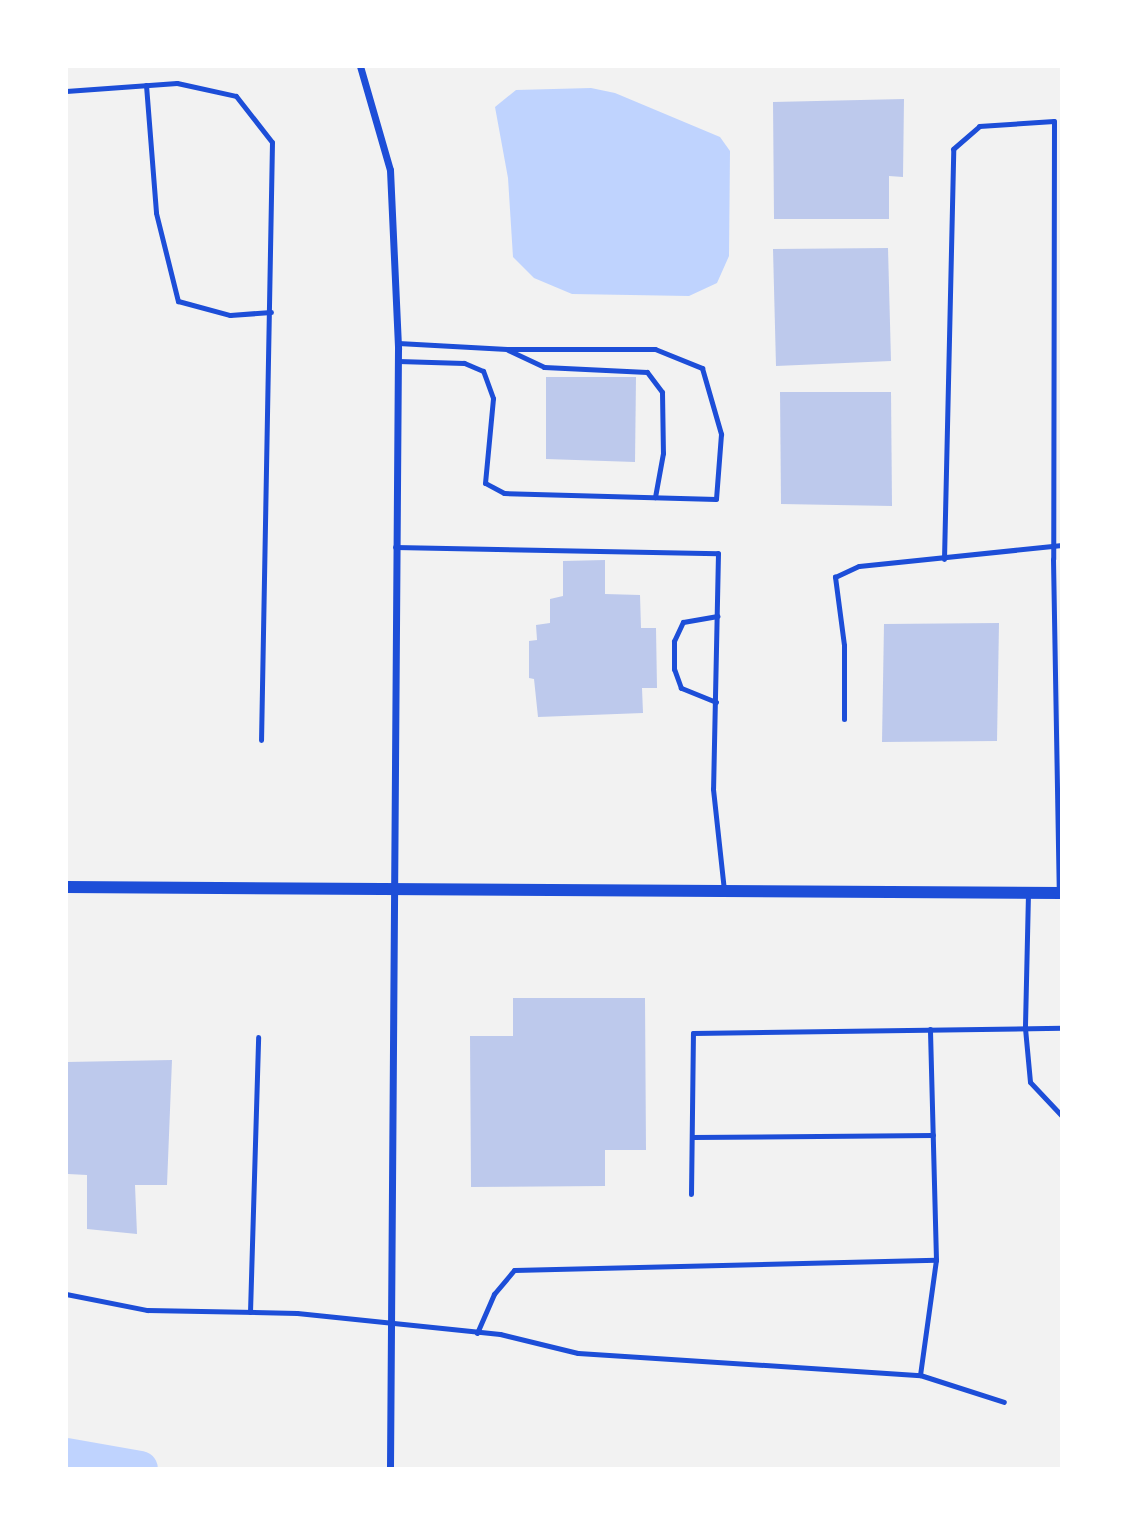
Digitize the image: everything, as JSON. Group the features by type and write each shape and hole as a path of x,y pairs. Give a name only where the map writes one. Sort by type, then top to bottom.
{"street":[{"path":"360,66 390,170 398,343 391,887 390,1468"},
{"path":"66,887 1060,893"}],"lane":[{"path":"66,91 177,83 236,96 272,142 271,312 261,740"},
{"path":"146,85 156,213 178,301 230,315 271,312"},
{"path":"944,559 953,149 979,126 1054,121 1053,546 1060,893"},
{"path":"398,343 507,349 655,349 702,368 721,433 716,499 504,493 485,482 493,398 483,371 464,363 398,361"},
{"path":"507,349 544,367 647,372 662,392 663,453 655,497"},
{"path":"844,719 844,645 835,577 859,566 1062,545"},
{"path":"395,547 718,553 713,789 724,890"},
{"path":"716,702 681,688 674,669 674,641 683,622 717,616"},
{"path":"1028,892 1025,1028 1030,1082 1062,1116"},
{"path":"691,1194 693,1033 1062,1028"},
{"path":"920,1376 936,1260 930,1029"},
{"path":"250,1312 258,1037"},
{"path":"692,1137 933,1135"},
{"path":"477,1332 494,1294 514,1270 936,1260"},
{"path":"66,1294 147,1310 250,1312 477,1332 578,1353 920,1376 1004,1402"}],"water":[{"path":"591,88 615,93 720,137 730,151 729,256 717,283 689,296 572,294 534,278 513,257 508,178 495,107 516,90"}],"building":[{"path":"904,99 903,177 889,176 889,219 774,219 773,102"},
{"path":"888,248 891,361 776,366 773,249"},
{"path":"546,377 636,377 635,462 546,459"},
{"path":"780,392 891,392 892,506 781,504"},
{"path":"605,560 605,594 640,595 641,628 656,628 657,688 642,688 643,713 538,717 534,679 529,678 529,641 537,640 536,625 550,623 550,599 563,596 563,561"},
{"path":"999,623 997,741 882,742 884,624"},
{"path":"513,998 645,998 646,1150 605,1150 605,1186 471,1187 470,1036 513,1036"},
{"path":"172,1060 167,1185 135,1185 137,1234 87,1229 87,1175 68,1174 67,1062"}],"waterway":[{"path":"66,1455 140,1468"}]}
